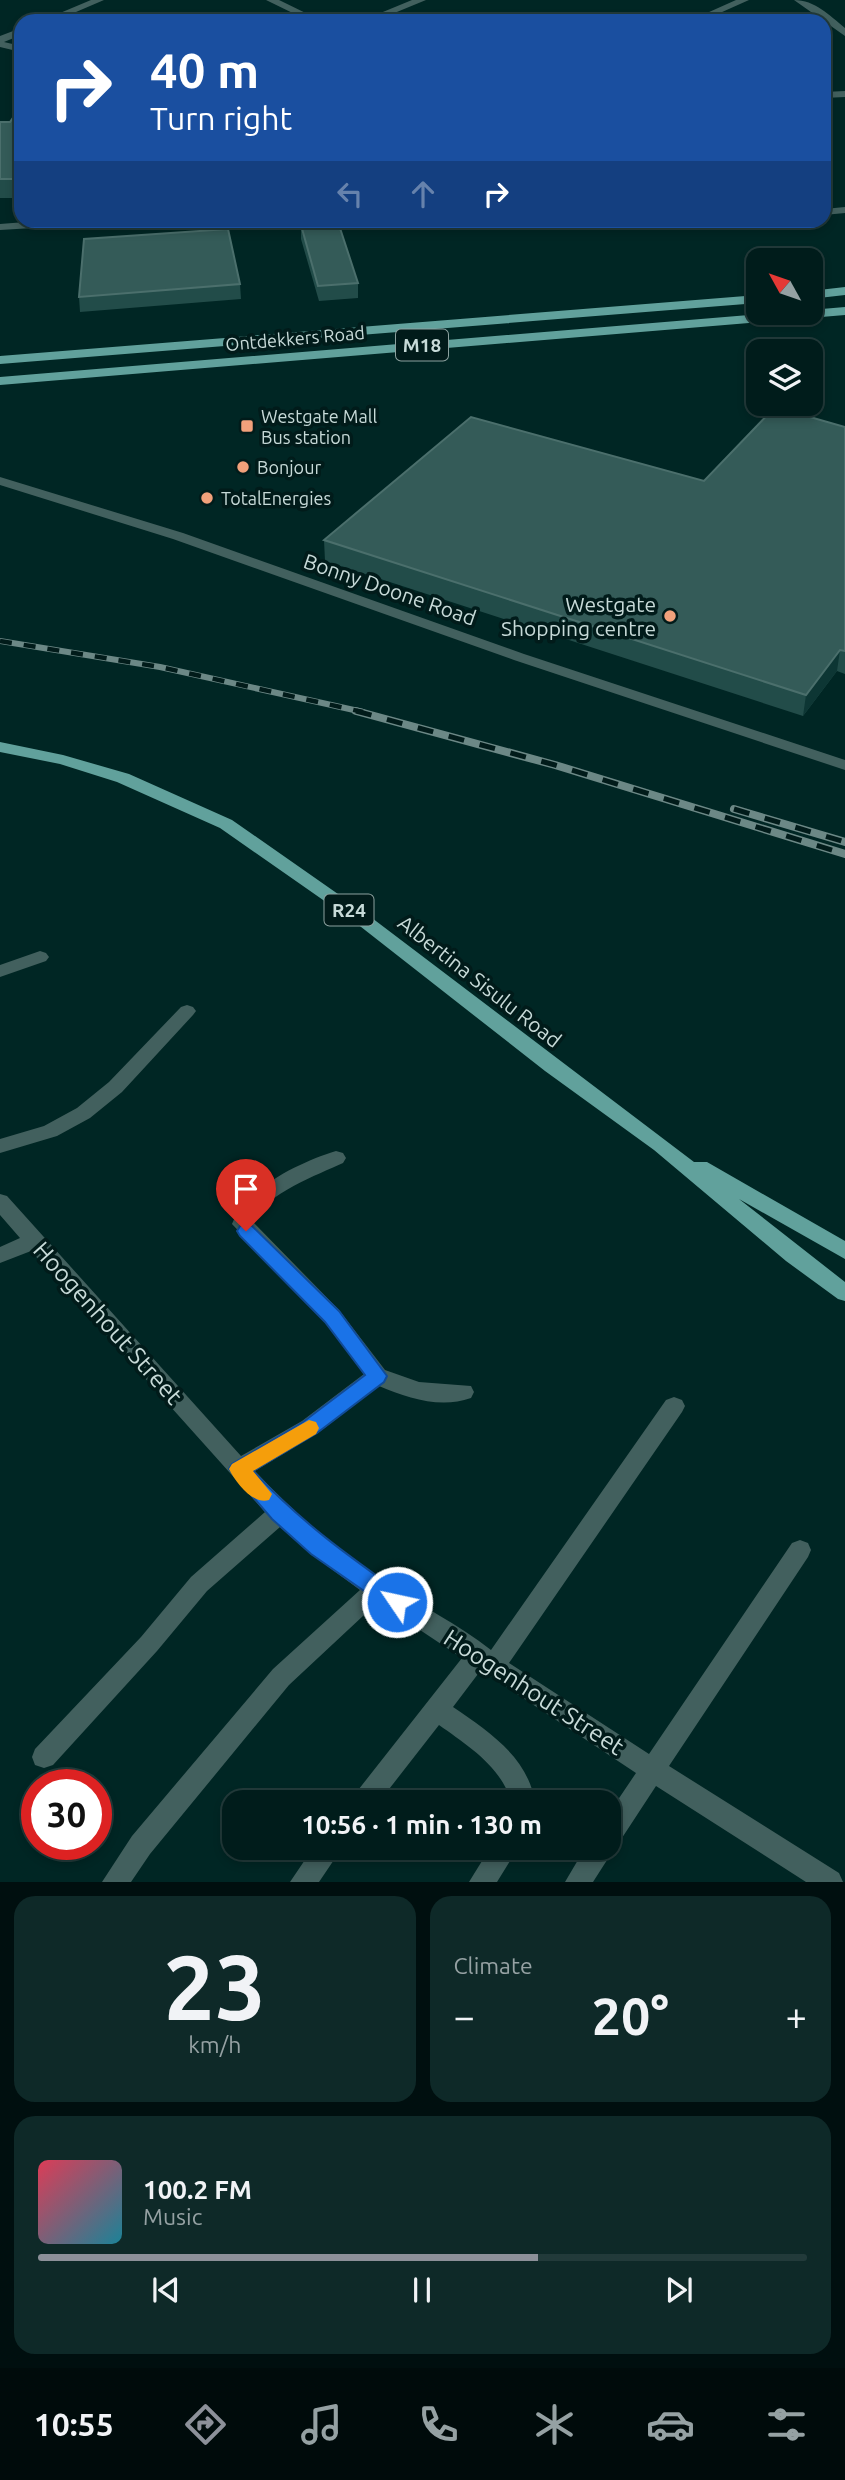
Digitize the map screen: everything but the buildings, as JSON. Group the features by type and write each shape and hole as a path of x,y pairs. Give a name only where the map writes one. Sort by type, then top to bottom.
{"main road":[{"path":"823,294 845,291"},
{"name":"Ontdekkers Road","path":"0,360 746,300"},
{"name":"Ontdekkers Road","path":"0,381 845,311"},
{"name":"Albertina Sisulu Road","path":"0,747 63,760 123,778 226,824 362,919 552,1066 661,1145 793,1255 845,1293"},
{"name":"Albertina Sisulu Road","path":"661,1145 845,1251"}],"street":[{"path":"64,14 99,0"},
{"path":"271,0 302,14"},
{"path":"384,14 421,0"},
{"path":"711,14 744,0"},
{"path":"799,0 822,14"},
{"path":"831,22 845,33"},
{"name":"Bonny Doone Road","path":"0,481 178,536 519,657 845,765"},
{"path":"0,971 40,957"},
{"path":"0,1146 50,1131 85,1113 112,1089 187,1011"},
{"path":"336,1158 271,1191 249,1208 242,1224 332,1316 377,1376 394,1385 435,1394 463,1392"},
{"name":"Hoogenhout Street","path":"0,1201 239,1469 280,1513 319,1547 377,1589 653,1770 830,1881"},
{"path":"0,1255 34,1241"},
{"path":"239,1469 310,1427 377,1376"},
{"path":"373,1790 436,1708 486,1660 674,1406"},
{"path":"44,1757 149,1644 199,1584 280,1513"},
{"path":"621,1817 800,1550"},
{"path":"115,1881 281,1677 377,1589"},
{"path":"436,1708 488,1748 514,1776 521,1790"},
{"path":"303,1881 320,1860"},
{"path":"482,1881 497,1860"},
{"path":"578,1881 592,1860"}],"railway":[{"path":"0,641 160,667 363,712"},
{"path":"356,711 555,765 845,854"},
{"path":"734,809 845,842"}],"slow traffic":[{"path":"262,1494 239,1469 309,1428"}],"place":[{"name":"Westgate Mall Bus station","path":"247,426"},
{"name":"Bonjour","path":"243,467"},
{"name":"TotalEnergies","path":"207,498"},
{"name":"Westgate Shopping centre","path":"670,616"}],"route":[{"path":"246,1231 332,1316 377,1376 310,1427 239,1469 280,1513 319,1547 397,1602"}]}
